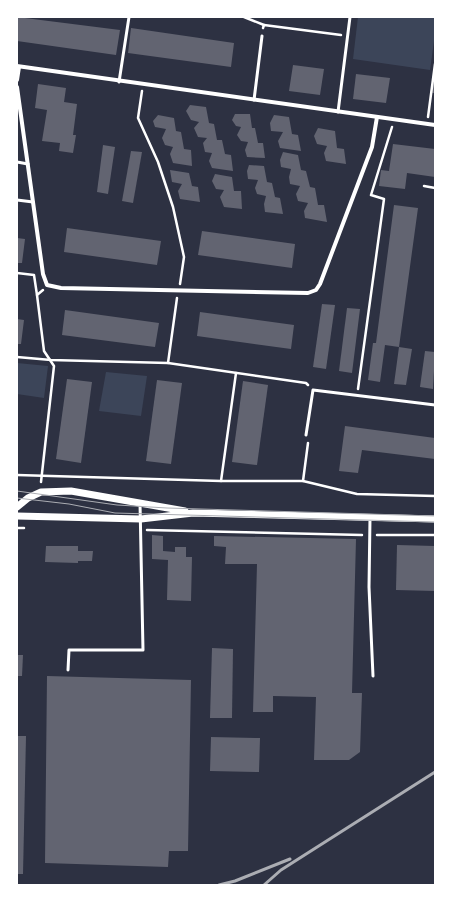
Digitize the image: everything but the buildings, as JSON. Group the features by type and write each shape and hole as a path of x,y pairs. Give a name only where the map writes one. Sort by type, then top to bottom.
{"street":[{"path":"17,80 18,67 435,125"},
{"path":"17,87 43,274 47,286 61,288 308,293 316,290 320,284 372,147 377,117"},
{"path":"17,507 28,498 39,493 54,490 71,491 194,513"},
{"path":"17,516 141,519 194,513 435,519"}],"lane":[{"path":"120,82 129,17"},
{"path":"338,112 350,17"},
{"path":"254,100 262,36"},
{"path":"17,162 28,164"},
{"path":"17,200 33,202"},
{"path":"306,435 313,390 435,405"},
{"path":"68,670 69,650 143,650 140,503"},
{"path":"370,518 369,587 373,676"}],"path":[{"path":"244,17 264,25 347,36"},
{"path":"262,36 264,25"},
{"path":"427,124 435,64"},
{"path":"143,85 138,118 158,162 173,206 184,257 168,363"},
{"path":"356,395 384,199 371,195 394,119"},
{"path":"424,186 435,188"},
{"path":"17,273 34,275 44,351 54,366 40,476"},
{"path":"37,295 47,286"},
{"path":"17,357 51,360 168,363 306,383 313,390"},
{"path":"221,481 236,373"},
{"path":"303,481 308,441 306,435"},
{"path":"17,475 221,481 303,481 357,494 435,496"},
{"path":"17,528 25,528"},
{"path":"141,530 370,535 435,534"}],"shaded area":[{"path":"358,17 435,17 435,34 430,70 353,59"},
{"path":"17,363 48,366 44,398 17,394"},
{"path":"106,372 147,376 141,416 99,411"}],"tram line":[{"path":"17,491 117,505 167,508 435,516"},
{"path":"17,498 69,504 115,513 435,522"}],"railway":[{"path":"264,885 281,870 435,772"},
{"path":"219,885 235,881 290,859"}]}
